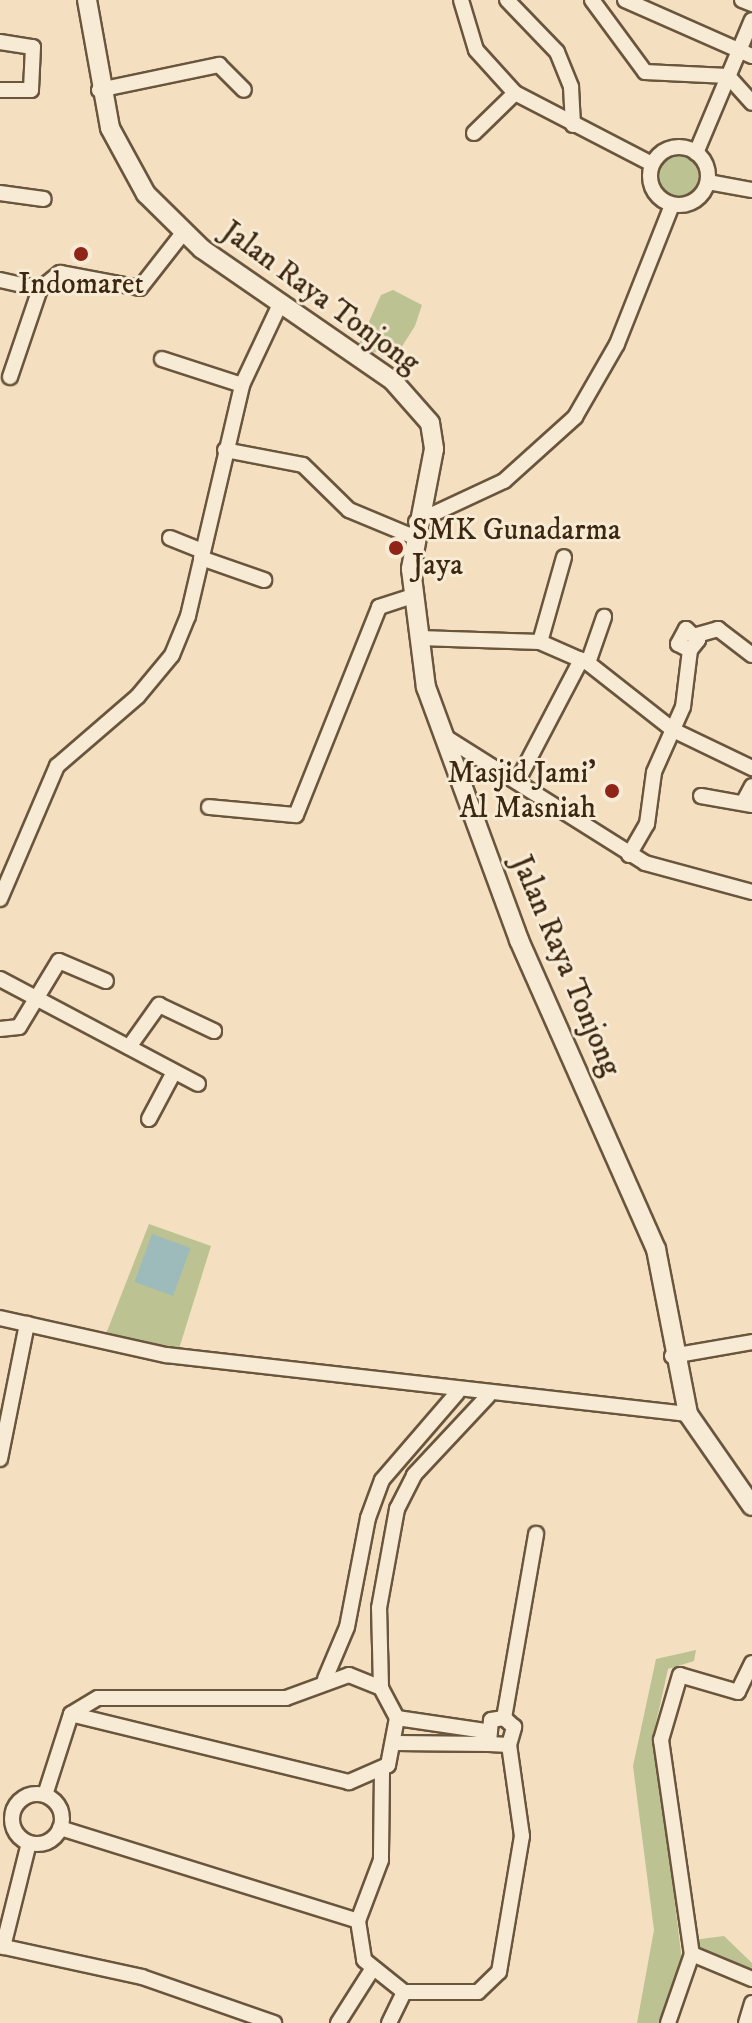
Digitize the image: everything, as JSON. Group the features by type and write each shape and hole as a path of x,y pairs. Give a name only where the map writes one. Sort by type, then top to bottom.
{"main road":[{"name":"Jalan Raya Tonjong","path":"87,0 99,90 127,167 183,233 393,381 423,411 434,449 415,530 412,596 440,734 519,940 656,1249 672,1356 688,1414 752,1506"}],"street":[{"path":"461,0 476,50 515,93 652,164"},
{"path":"507,0 557,52 571,87 573,125"},
{"path":"592,0 645,72 728,76 752,103"},
{"path":"625,0 746,53"},
{"path":"742,0 752,4"},
{"path":"708,182 696,153 728,76 746,53 752,20"},
{"path":"0,42 33,47 31,90 0,90"},
{"path":"99,90 219,65 244,90"},
{"path":"474,133 515,93"},
{"path":"652,164 671,148 696,153"},
{"path":"652,164 655,193 672,205 691,203 708,182"},
{"path":"708,182 752,190"},
{"path":"0,193 44,199"},
{"path":"225,450 303,465 349,510 415,530 504,481 575,417 617,344 672,205"},
{"path":"10,377 40,289 60,273 140,288 183,233"},
{"path":"0,280 40,289"},
{"path":"0,899 57,766 138,696 172,655 201,554 242,385 281,302"},
{"path":"162,359 242,385"},
{"path":"170,538 264,580"},
{"path":"540,642 564,557"},
{"path":"209,807 296,815 379,607 412,596"},
{"path":"518,780 585,662 604,617"},
{"path":"629,855 647,824 654,772 673,730 690,650 681,648 679,635 686,629 697,635 718,629 752,655"},
{"path":"419,638 540,642 585,662 673,730 752,768"},
{"path":"440,734 518,780 629,855 752,892"},
{"path":"701,796 748,804 752,786"},
{"path":"0,1029 19,1027 59,961 106,981"},
{"path":"0,979 198,1084"},
{"path":"129,1047 159,1005 214,1031"},
{"path":"149,1119 174,1072"},
{"path":"0,1318 166,1355 457,1393 688,1414"},
{"path":"0,1459 27,1324"},
{"path":"672,1356 752,1342"},
{"path":"325,1679 347,1627 382,1480 457,1393"},
{"path":"488,1396 414,1475 397,1509 379,1608 381,1688 397,1718 396,1743 382,1772 381,1860 358,1921 371,1971 404,1992 478,1992 499,1972 522,1836 509,1745 515,1734 504,1718"},
{"path":"396,1743 487,1737 504,1718 536,1534"},
{"path":"668,2023 692,1954 663,1722 680,1675 738,1692 752,1663"},
{"path":"45,1795 71,1714 110,1696 286,1698 325,1679 349,1675 381,1688"},
{"path":"71,1714 337,1781 382,1772"},
{"path":"397,1718 487,1737 509,1745"},
{"path":"29,1843 6,1818 19,1802 45,1795"},
{"path":"29,1843 48,1842 60,1828 60,1809 45,1795"},
{"path":"60,1828 358,1921"},
{"path":"29,1843 1,1947 142,1977 274,2023"},
{"path":"692,1954 752,1979"},
{"path":"338,2023 371,1971"},
{"path":"389,2023 404,1992"},
{"path":"746,2023 752,2003"}],"green space":[{"path":"679,154 695,160 701,176 695,192 679,198 663,192 657,176 663,160"},
{"path":"393,290 422,305 415,326 401,348 371,353 358,346 381,295"},
{"path":"149,1224 211,1246 178,1352 104,1339"},
{"path":"696,1650 694,1661 668,1669 654,1732 682,1961 662,2023 637,2023 654,1930 633,1766 656,1659"},
{"path":"724,1936 752,1963 752,1972 697,1952 693,1940"}],"water":[{"path":"152,1234 191,1248 173,1296 135,1282"}],"place":[{"name":"Indomaret","path":"81,254"},
{"name":"SMK Gunadarma Jaya","path":"396,548"},
{"name":"Masjid Jami' Al Masniah","path":"612,791"}]}
